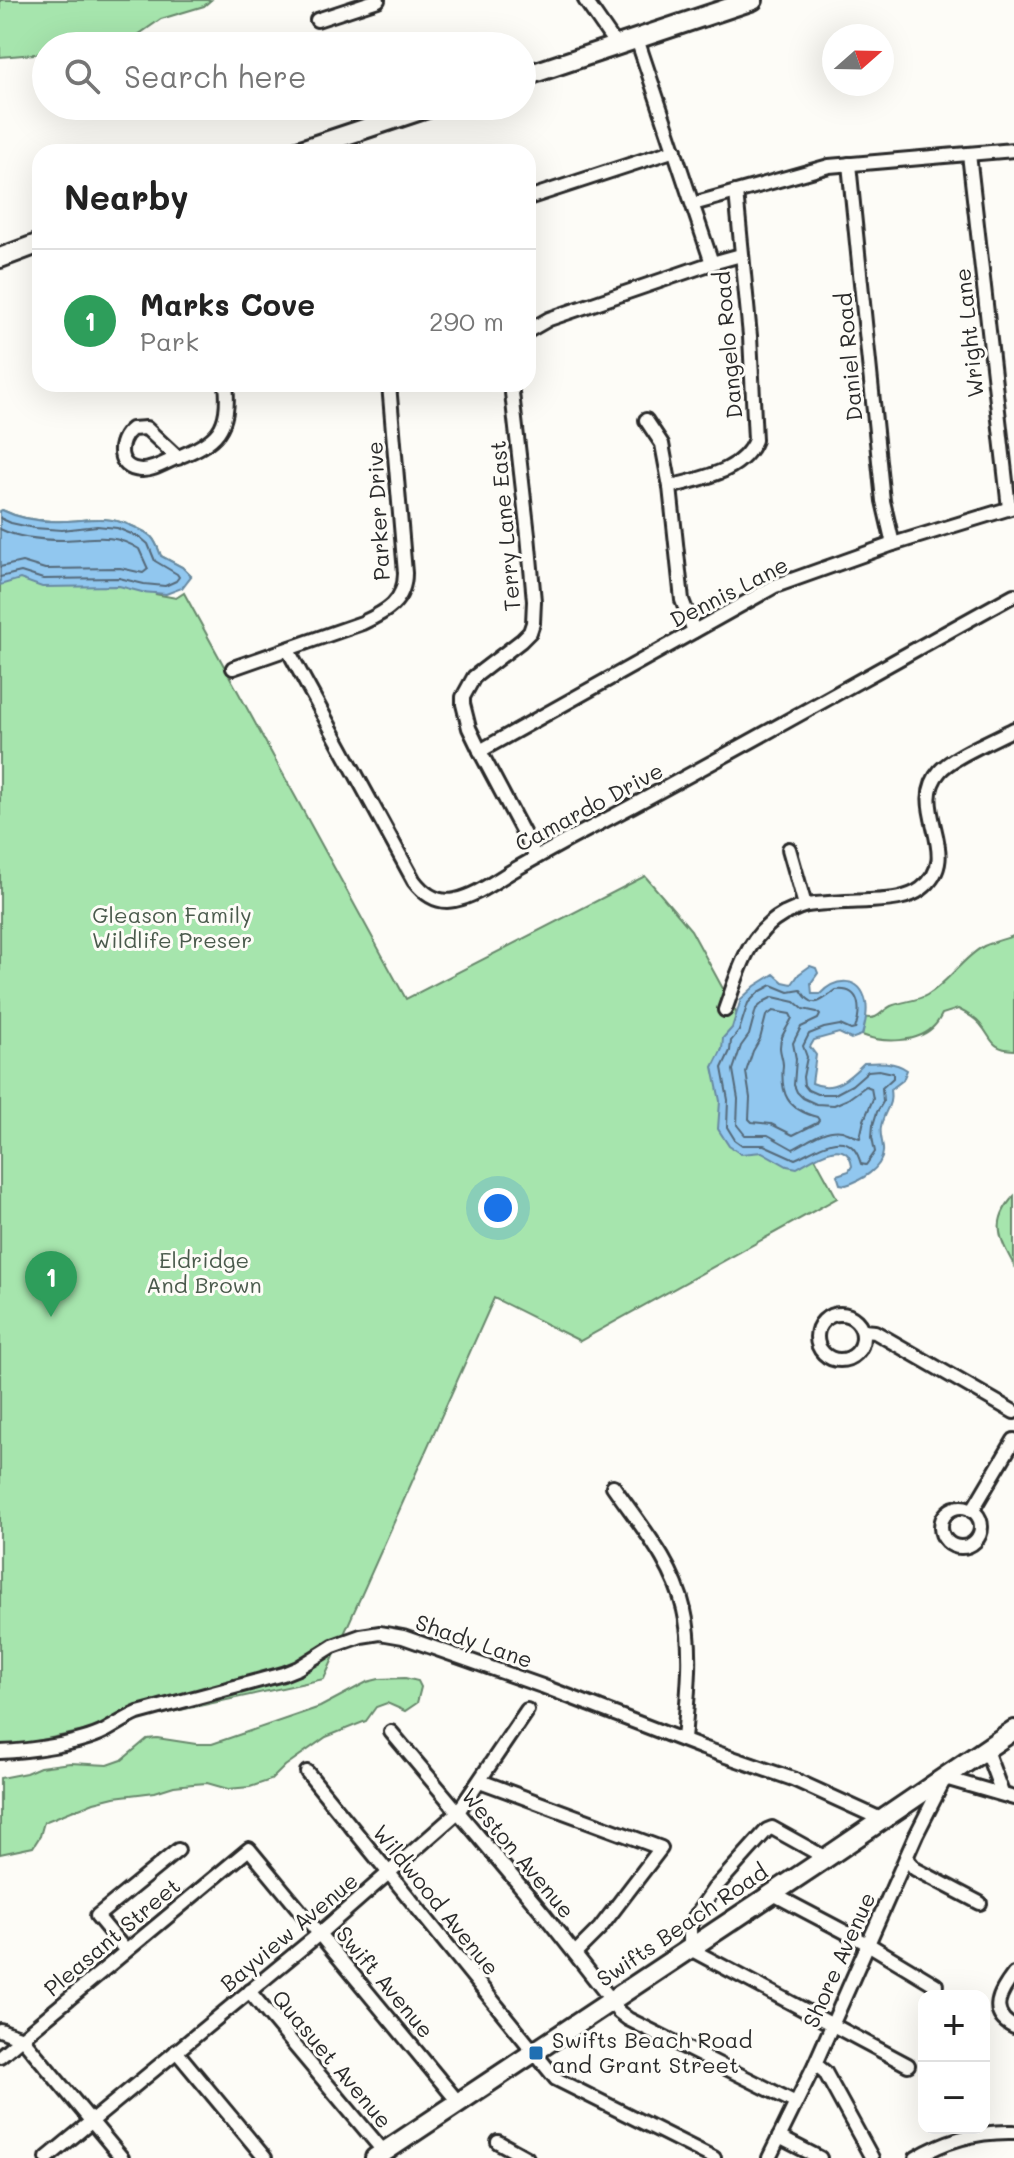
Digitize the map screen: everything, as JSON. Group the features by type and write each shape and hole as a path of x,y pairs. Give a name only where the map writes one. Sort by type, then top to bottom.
{"street":[{"path":"317,20 378,0"},
{"path":"585,0 616,45"},
{"path":"536,72 753,0"},
{"path":"637,39 712,263"},
{"path":"319,144 391,120"},
{"path":"536,195 675,150"},
{"path":"693,204 829,166 1014,150"},
{"name":"Wright Lane","path":"969,154 1012,508"},
{"name":"Daniel Road","path":"849,164 883,501 893,544"},
{"name":"Dangelo Road","path":"670,487 738,464 752,449 755,440 750,336 736,192"},
{"path":"0,258 32,246"},
{"path":"536,326 549,319 741,255"},
{"path":"178,458 146,428 132,429 122,439 124,461 136,470 149,469 178,458 204,446 218,434 227,413 226,392"},
{"name":"Parker Drive","path":"233,668 376,616 395,603 405,587 390,392"},
{"name":"Terry Lane East","path":"512,392 528,535 533,623 530,632 521,641 474,677 463,697 464,712 480,751 536,857"},
{"path":"646,420 662,444 670,487 682,600 694,631"},
{"name":"Dennis Lane","path":"480,751 775,586 893,544 1012,508"},
{"name":"Camardo Drive","path":"288,650 414,881 422,891 436,899 455,900 475,893 1014,595"},
{"path":"725,1010 745,955 759,933 775,919 805,905 900,897 923,887 939,862 939,847 929,803 935,778 950,762 1014,729"},
{"path":"789,849 805,905"},
{"path":"863,1331 875,1332 1014,1412"},
{"path":"972,1511 1014,1440"},
{"path":"613,1486 659,1553 674,1580 684,1608 688,1645 684,1740"},
{"name":"Shady Lane","path":"0,1752 27,1750 86,1737 105,1731 138,1713 283,1674 333,1646 380,1633 451,1653 793,1779 883,1820"},
{"name":"Bayview Avenue","path":"47,2158 319,1934 458,1812 527,1710"},
{"name":"Swifts Beach Road","path":"379,2155 1014,1730"},
{"name":"Weston Avenue","path":"391,1732 575,1953 619,2012 796,2103"},
{"path":"986,1750 1008,1796"},
{"name":"Wildwood Avenue","path":"307,1772 556,2079 714,2158"},
{"path":"945,1778 1008,1796"},
{"name":"Shore Avenue","path":"769,2158 945,1778"},
{"path":"480,1781 661,1848 600,1928 575,1953"},
{"path":"826,1858 772,1828 753,1843 714,1889 690,1924 690,1949 908,2065"},
{"name":"Swift Avenue","path":"249,1849 459,2103"},
{"name":"Pleasant Street","path":"0,2056 249,1849"},
{"path":"126,1951 97,1916 178,1850"},
{"path":"906,1858 915,1869 980,1903"},
{"path":"773,1894 868,1944 936,1985"},
{"path":"1014,1974 1002,1989 997,2005 1000,2014 1014,2027"},
{"name":"Quasuet Avenue","path":"249,1991 379,2155"},
{"path":"0,2030 22,2038 122,2158"},
{"path":"176,2051 265,2158"},
{"path":"815,2064 825,2072 872,2158"},
{"path":"916,2158 960,2137 1014,2132"},
{"path":"779,2137 820,2158"},
{"path":"503,2149 527,2158"}],"green space":[{"path":"0,0 211,0 204,6 161,19 142,32 32,32 32,54 0,57"},
{"path":"0,511 40,520 98,519 123,523 148,534 161,556 182,567 191,576 175,590 155,594 176,598 184,593 406,999 645,876 691,930 837,1198 580,1341 494,1298 324,1679 0,1749"},
{"path":"1014,936 1014,1050 1000,1048 978,1022 958,1009 942,1014 928,1031 910,1039 890,1040 862,1035 865,1017 876,1017 891,1006 927,995 976,951"},
{"path":"1014,1196 1014,1265 1001,1238 1000,1222"},
{"path":"405,1678 418,1681 421,1687 417,1703 405,1711 387,1703 376,1707 366,1721 326,1737 285,1766 271,1780 250,1787 228,1789 207,1783 174,1786 94,1802 44,1822 33,1847 0,1854 0,1778 70,1763 108,1765 122,1760 147,1739 212,1744 320,1707 367,1682"}],"water":[{"path":"2,510 40,520 98,519 123,523 148,534 161,556 182,567 191,576 182,588 166,594 119,586 42,587 20,579 0,585"},
{"path":"810,966 816,968 818,973 811,983 812,994 820,994 840,982 853,983 863,993 867,1010 862,1035 851,1039 839,1033 814,1040 810,1047 816,1055 812,1083 834,1085 847,1079 864,1063 881,1062 907,1070 903,1080 890,1090 890,1101 881,1127 883,1152 879,1164 864,1177 846,1185 840,1184 837,1175 849,1171 852,1166 844,1152 837,1150 820,1155 797,1168 762,1152 741,1154 729,1146 718,1129 720,1101 713,1067 722,1049 723,1038 732,1028 741,999 774,974 783,982 792,984"}],"place":[{"name":"Marks Cove","path":"51,1317"},
{"name":"Swifts Beach Road and Grant Street","path":"536,2053"}],"park label":[{"name":"Gleason Family Wildlife Preser","path":"172,928"},
{"name":"Eldridge And Brown","path":"204,1272"}]}
